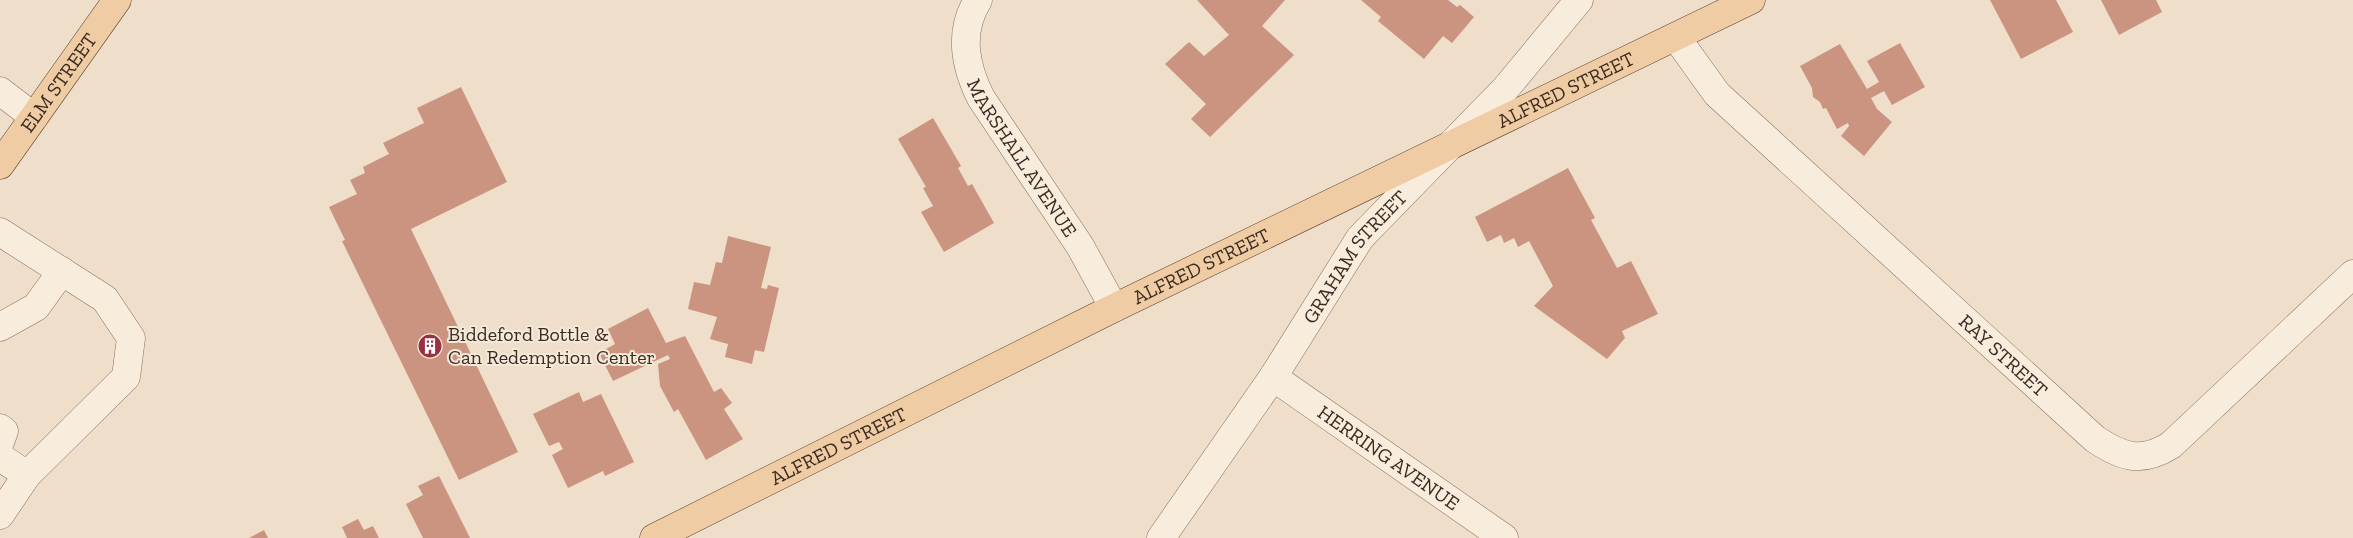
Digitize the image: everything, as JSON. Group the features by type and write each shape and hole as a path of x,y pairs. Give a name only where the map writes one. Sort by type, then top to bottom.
{"main road":[{"name":"ELM STREET","path":"0,165 117,0"},
{"name":"ALFRED STREET","path":"654,538 1114,308 1751,0"}],"street":[{"name":"MARSHALL AVENUE","path":"978,0 968,20 965,38 971,77 986,105 1080,246 1114,308"},
{"name":"GRAHAM STREET","path":"1161,538 1273,377 1360,238 1506,88 1567,4"},
{"name":"RAY STREET","path":"1676,36 1718,94 2095,440 2114,452 2142,457 2159,453 2171,446 2353,274"},
{"path":"0,91 34,117"},
{"path":"0,232 105,298 131,338 126,377 27,475 0,515"},
{"path":"0,326 36,307 62,271"},
{"name":"HERRING AVENUE","path":"1273,377 1504,538"},
{"path":"0,428 4,431 0,442"},
{"path":"0,457 27,475"}],"building":[{"path":"1197,0 1285,0 1262,26 1294,55 1210,137 1191,119 1206,104 1165,64 1189,42 1204,56 1229,35"},
{"path":"1361,0 1448,0 1457,7 1460,5 1474,17 1452,43 1443,36 1424,59 1378,21 1381,17"},
{"path":"1990,0 2056,0 2073,32 2021,59"},
{"path":"2101,0 2156,0 2162,12 2119,35"},
{"path":"1900,43 1925,87 1892,105 1884,91 1871,98 1877,109 1892,122 1864,156 1841,136 1849,126 1848,123 1837,129 1826,108 1823,109 1820,102 1813,97 1812,88 1800,66 1840,44 1867,89 1879,82 1867,61"},
{"name":"Biddeford Bottle & Can Redemption Center","path":"461,87 507,182 411,229 518,452 459,480 342,241 345,240 329,207 357,194 350,180 365,173 363,167 389,154 383,143 424,123 417,108"},
{"path":"933,118 961,166 958,168 968,186 972,184 994,223 944,252 921,212 933,206 923,188 926,187 898,139"},
{"path":"1568,168 1595,218 1591,220 1617,268 1631,261 1658,314 1622,331 1625,338 1607,359 1534,306 1553,286 1529,241 1518,247 1514,238 1504,243 1501,235 1487,242 1475,217"},
{"path":"728,236 771,247 761,288 767,289 768,285 779,288 764,352 755,350 752,364 725,357 728,344 710,339 717,317 688,309 694,282 710,285 716,262 722,263"},
{"path":"648,308 666,343 685,336 714,392 721,388 732,403 724,409 743,439 706,460 678,409 674,412 660,386 658,364 670,359 668,355 613,381 599,353 615,344 608,329"},
{"path":"579,392 583,402 601,394 634,462 605,476 603,471 568,488 552,455 563,449 559,442 549,446 533,414"},
{"path":"439,476 470,538 423,538 406,504 423,495 418,486"},
{"path":"358,519 364,530 373,526 379,538 347,538 342,527"},
{"path":"264,530 268,538 249,538"}],"place":[{"name":"Biddeford Bottle & Can Redemption Center","path":"430,346"}]}
